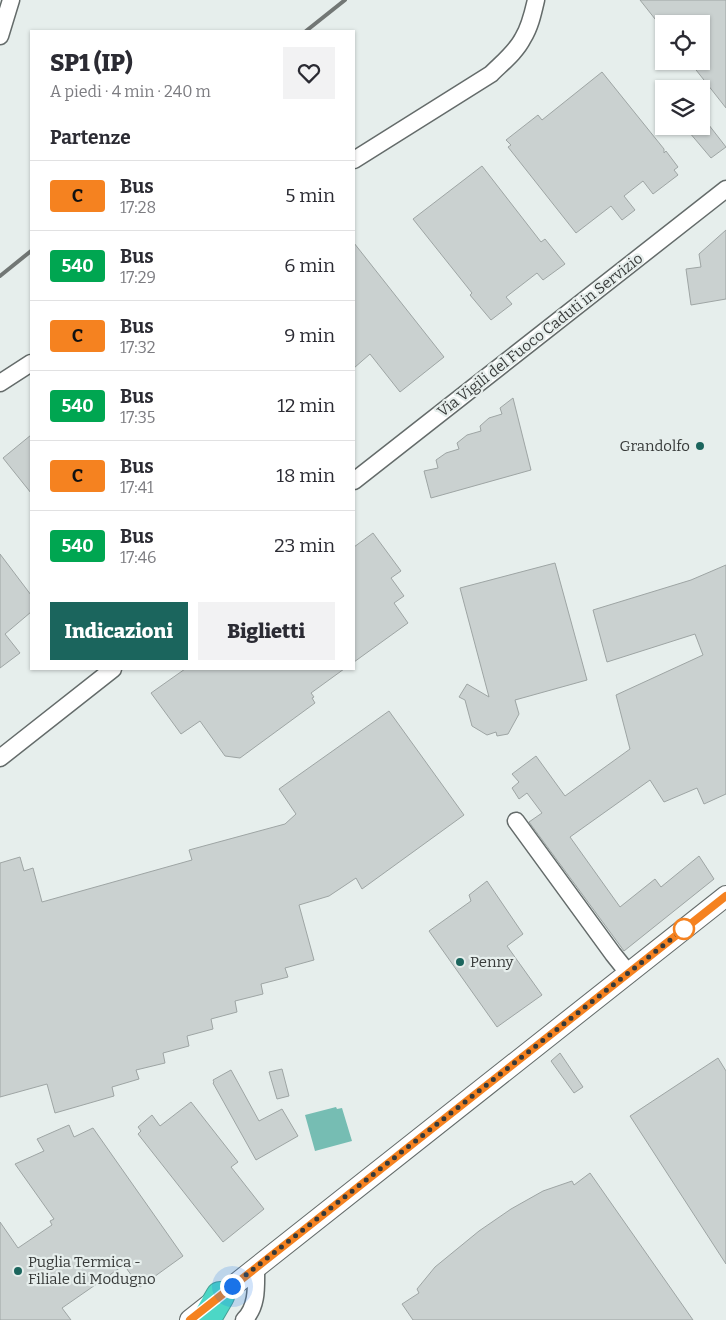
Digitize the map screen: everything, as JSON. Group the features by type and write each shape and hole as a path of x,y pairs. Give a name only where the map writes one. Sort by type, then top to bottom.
{"highway":[{"path":"206,1320 220,1296"}],"street":[{"path":"0,36 11,0"},
{"path":"355,159 491,74 523,39 531,20 536,0"},
{"name":"Via Vigili del Fuoco Caduti in Servizio","path":"355,479 726,189"},
{"path":"0,383 30,364"},
{"path":"0,758 113,670"},
{"path":"516,821 628,974"},
{"path":"190,1320 726,896"},
{"path":"244,1320 253,1308 256,1267"}],"water":[{"path":"336,1107 337,1109 342,1108 352,1141 315,1151 305,1115"}],"building":[{"path":"640,0 726,0 726,108 710,88 710,80 704,80 696,70 710,70 710,15 655,15 655,19"},
{"path":"602,72 664,149 664,153 666,151 678,167 674,170 678,175 653,194 643,181 624,196 635,210 622,220 611,206 576,233 508,147 511,145 506,140 538,115 542,120"},
{"path":"710,126 726,147 711,158 692,135 710,135"},
{"path":"482,166 541,242 545,239 565,264 543,280 537,273 506,297 512,304 491,320 413,219"},
{"path":"726,230 726,299 691,305 686,269 701,267 699,254"},
{"path":"355,244 444,357 400,392 370,354 355,367"},
{"path":"513,398 531,470 431,498 424,471 438,468 436,460 446,453 459,449 457,443 467,435 481,431 480,426 489,418 502,414 500,408"},
{"path":"30,436 30,492 3,458"},
{"path":"373,533 401,571 391,578 404,596 394,603 408,623 355,661 355,546"},
{"path":"0,554 30,594 30,613 5,634 20,653 0,668"},
{"path":"555,563 587,680 515,700 519,714 508,734 497,736 496,732 487,735 472,726 465,700 459,697 467,684 489,697 460,588"},
{"path":"726,565 726,794 704,804 697,788 664,802 650,780 570,837 620,907 655,879 661,887 699,856 714,879 624,951 529,822 542,813 527,793 519,799 512,788 519,782 512,774 536,756 565,796 630,749 616,695 703,655 695,634 607,662 593,610 691,580"},
{"path":"184,670 343,670 311,693 315,703 240,758 225,756 200,721 181,734 151,693"},
{"path":"389,711 464,815 362,889 356,878 329,896 299,905 314,960 285,968 288,977 261,984 263,994 235,1001 237,1012 211,1019 213,1029 187,1036 189,1046 163,1053 165,1063 136,1070 139,1079 112,1087 114,1096 55,1113 47,1084 0,1097 0,863 20,857 24,871 33,868 42,902 192,860 189,850 285,824 296,814 279,789"},
{"path":"487,881 523,934 507,946 542,995 497,1027 429,931 471,901 469,895"},
{"path":"560,1053 583,1087 574,1093 551,1061"},
{"path":"718,1058 726,1071 726,1264 630,1116"},
{"path":"282,1069 289,1096 277,1099 269,1072"},
{"path":"231,1070 259,1121 282,1109 298,1136 256,1160 213,1083 213,1080"},
{"path":"191,1102 238,1162 231,1167 264,1209 223,1242 138,1134 141,1131 138,1127 152,1115 160,1126"},
{"path":"69,1125 74,1137 93,1128 183,1256 140,1287 124,1265 62,1308 71,1320 0,1320 0,1222 18,1248 52,1225 50,1221 54,1219 15,1164 44,1151 37,1139"},
{"path":"590,1173 693,1320 413,1320 402,1304 419,1293 417,1289 435,1267 479,1231 511,1209 543,1191 572,1181 574,1185"}],"railway":[{"path":"307,30 345,0"},
{"path":"0,276 30,252"}],"bus line":[{"name":"C","path":"190,1320 726,896"}],"place":[{"name":"Grandolfo","path":"700,446"},
{"name":"Penny","path":"460,962"},
{"name":"Puglia Termica - Filiale di Modugno","path":"18,1271"}],"route":[{"path":"232,1286 684,929"}]}
